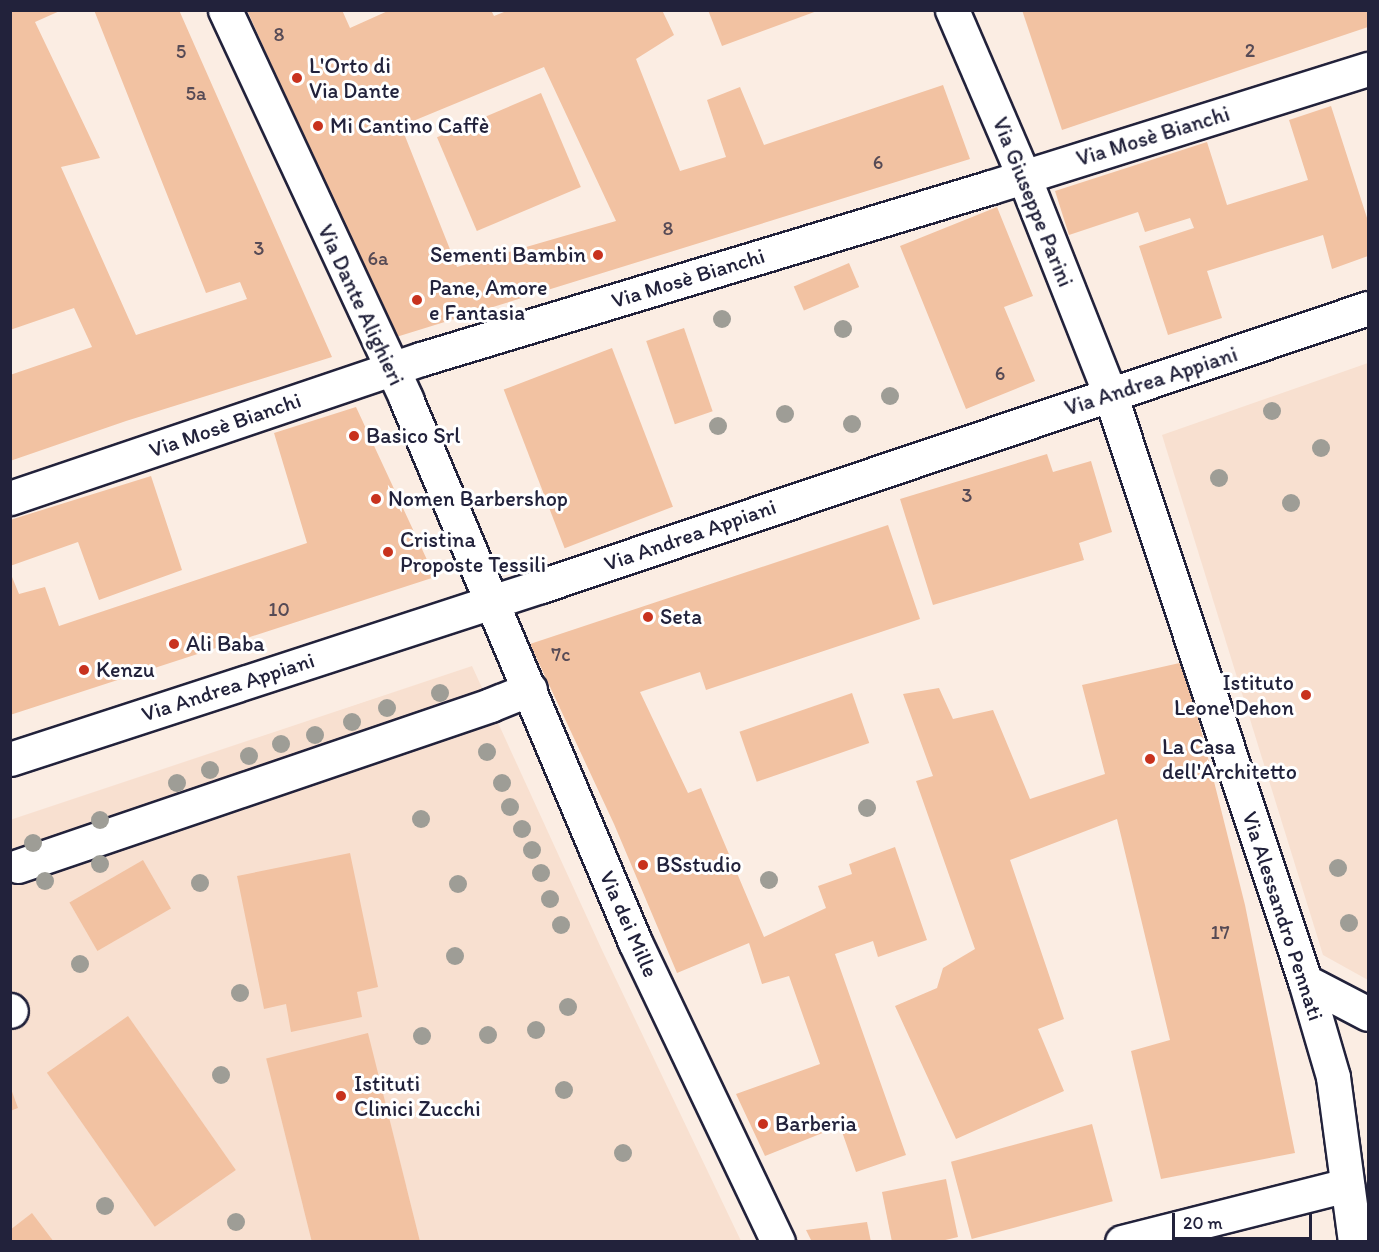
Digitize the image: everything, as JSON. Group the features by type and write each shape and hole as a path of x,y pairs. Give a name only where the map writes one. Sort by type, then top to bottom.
{"street":[{"name":"Via Dante Alighieri","path":"225,10 391,370 493,601"},
{"name":"Via Giuseppe Parini","path":"952,10 1024,177 1110,394"},
{"name":"Via Mosè Bianchi","path":"10,498 391,370 1024,177 1368,69"},
{"name":"Via Andrea Appiani","path":"10,759 493,601 1368,308"},
{"name":"Via Alessandro Pennati","path":"1110,394 1305,981 1333,1077 1355,1242"},
{"name":"Via dei Mille","path":"493,601 635,942 778,1242"},
{"path":"18,866 490,705 530,689"},
{"path":"1305,981 1368,1014"},
{"path":"1122,1242 1347,1185"}],"shaded area":[{"name":"Istituto Leone Dehon","path":"1368,363 1368,980 1323,955 1162,435"},
{"name":"Istituti Clinici Zucchi","path":"472,666 602,950 741,1241 11,1241 10,820"}],"building":[{"path":"10,10 62,10 35,22 100,158 61,167 136,335 247,299 240,282 206,293 94,10 179,10 332,357 126,421 10,461 10,375 92,347 74,308 10,330"},
{"path":"247,10 342,10 350,28 390,10 491,10 494,16 509,10 662,10 674,35 636,59 680,171 726,157 707,100 740,87 764,145 943,85 970,159 393,338","holes":["544,67 616,221 457,267 401,126"]},
{"path":"708,10 817,10 817,11 722,46"},
{"path":"1022,10 1368,10 1368,27 1062,130"},
{"path":"541,93 581,187 477,231 437,137"},
{"path":"1331,106 1368,221 1368,256 1332,269 1323,235 1207,271 1222,318 1168,335 1139,246 1194,228 1190,218 1145,232 1138,212 1069,235 1055,191 1207,142 1227,205 1308,180 1289,120"},
{"path":"997,207 1033,296 1004,307 1035,381 966,409 900,246"},
{"path":"849,263 859,287 804,310 794,286"},
{"path":"684,328 713,411 675,424 646,341"},
{"path":"612,348 673,507 565,548 504,390"},
{"path":"356,407 435,577 10,715 10,572 19,594 45,587 59,626 307,543 274,433"},
{"path":"1047,454 1053,472 1091,461 1112,532 1079,543 1084,560 933,605 900,499"},
{"path":"151,476 182,570 99,600 78,542 10,566 10,520"},
{"path":"888,525 920,619 706,690 700,672 640,692 688,793 701,788 764,937 826,908 818,886 852,874 849,864 895,847 927,940 878,957 873,941 835,954 906,1155 856,1172 840,1126 765,1156 736,1094 820,1064 789,976 762,984 749,943 677,973 614,824 530,644"},
{"path":"1184,662 1245,905 1295,1153 1161,1179 1131,1051 1170,1040 1117,819 1010,860 1064,1019 1038,1029 1064,1091 956,1139 895,1006 937,988 943,968 975,949 916,781 933,776 903,694 939,688 953,719 993,710 1030,799 1105,774 1082,685"},
{"path":"852,693 869,743 757,782 739,732"},
{"path":"350,853 378,987 357,992 362,1017 291,1032 286,1004 264,1009 237,876"},
{"path":"143,860 171,908 97,951 69,902"},
{"path":"128,1016 236,1170 155,1227 47,1073"},
{"path":"368,1033 420,1242 312,1242 266,1058"},
{"path":"10,1086 18,1108 10,1111"},
{"path":"1092,1124 1113,1201 972,1239 951,1162"},
{"path":"946,1179 958,1237 937,1242 892,1242 882,1192"},
{"path":"32,1213 54,1242 10,1242 10,1230"},
{"path":"867,1222 871,1242 812,1242 806,1230"}],"place":[{"name":"L'Orto di Via Dante","path":"297,78"},
{"name":"Mi Cantino Caffè","path":"318,126"},
{"name":"Sementi Bambin","path":"598,255"},
{"name":"Pane, Amore e Fantasia","path":"417,300"},
{"name":"Basico Srl","path":"354,436"},
{"name":"Nomen Barbershop","path":"376,499"},
{"name":"Cristina Proposte Tessili","path":"388,552"},
{"name":"Seta","path":"648,617"},
{"name":"Ali Baba","path":"174,644"},
{"name":"Kenzu","path":"84,670"},
{"name":"Istituto Leone Dehon","path":"1306,695"},
{"name":"La Casa dell'Architetto","path":"1150,759"},
{"name":"BSstudio","path":"643,865"},
{"name":"Istituti Clinici Zucchi","path":"341,1096"},
{"name":"Barberia","path":"763,1124"}]}
